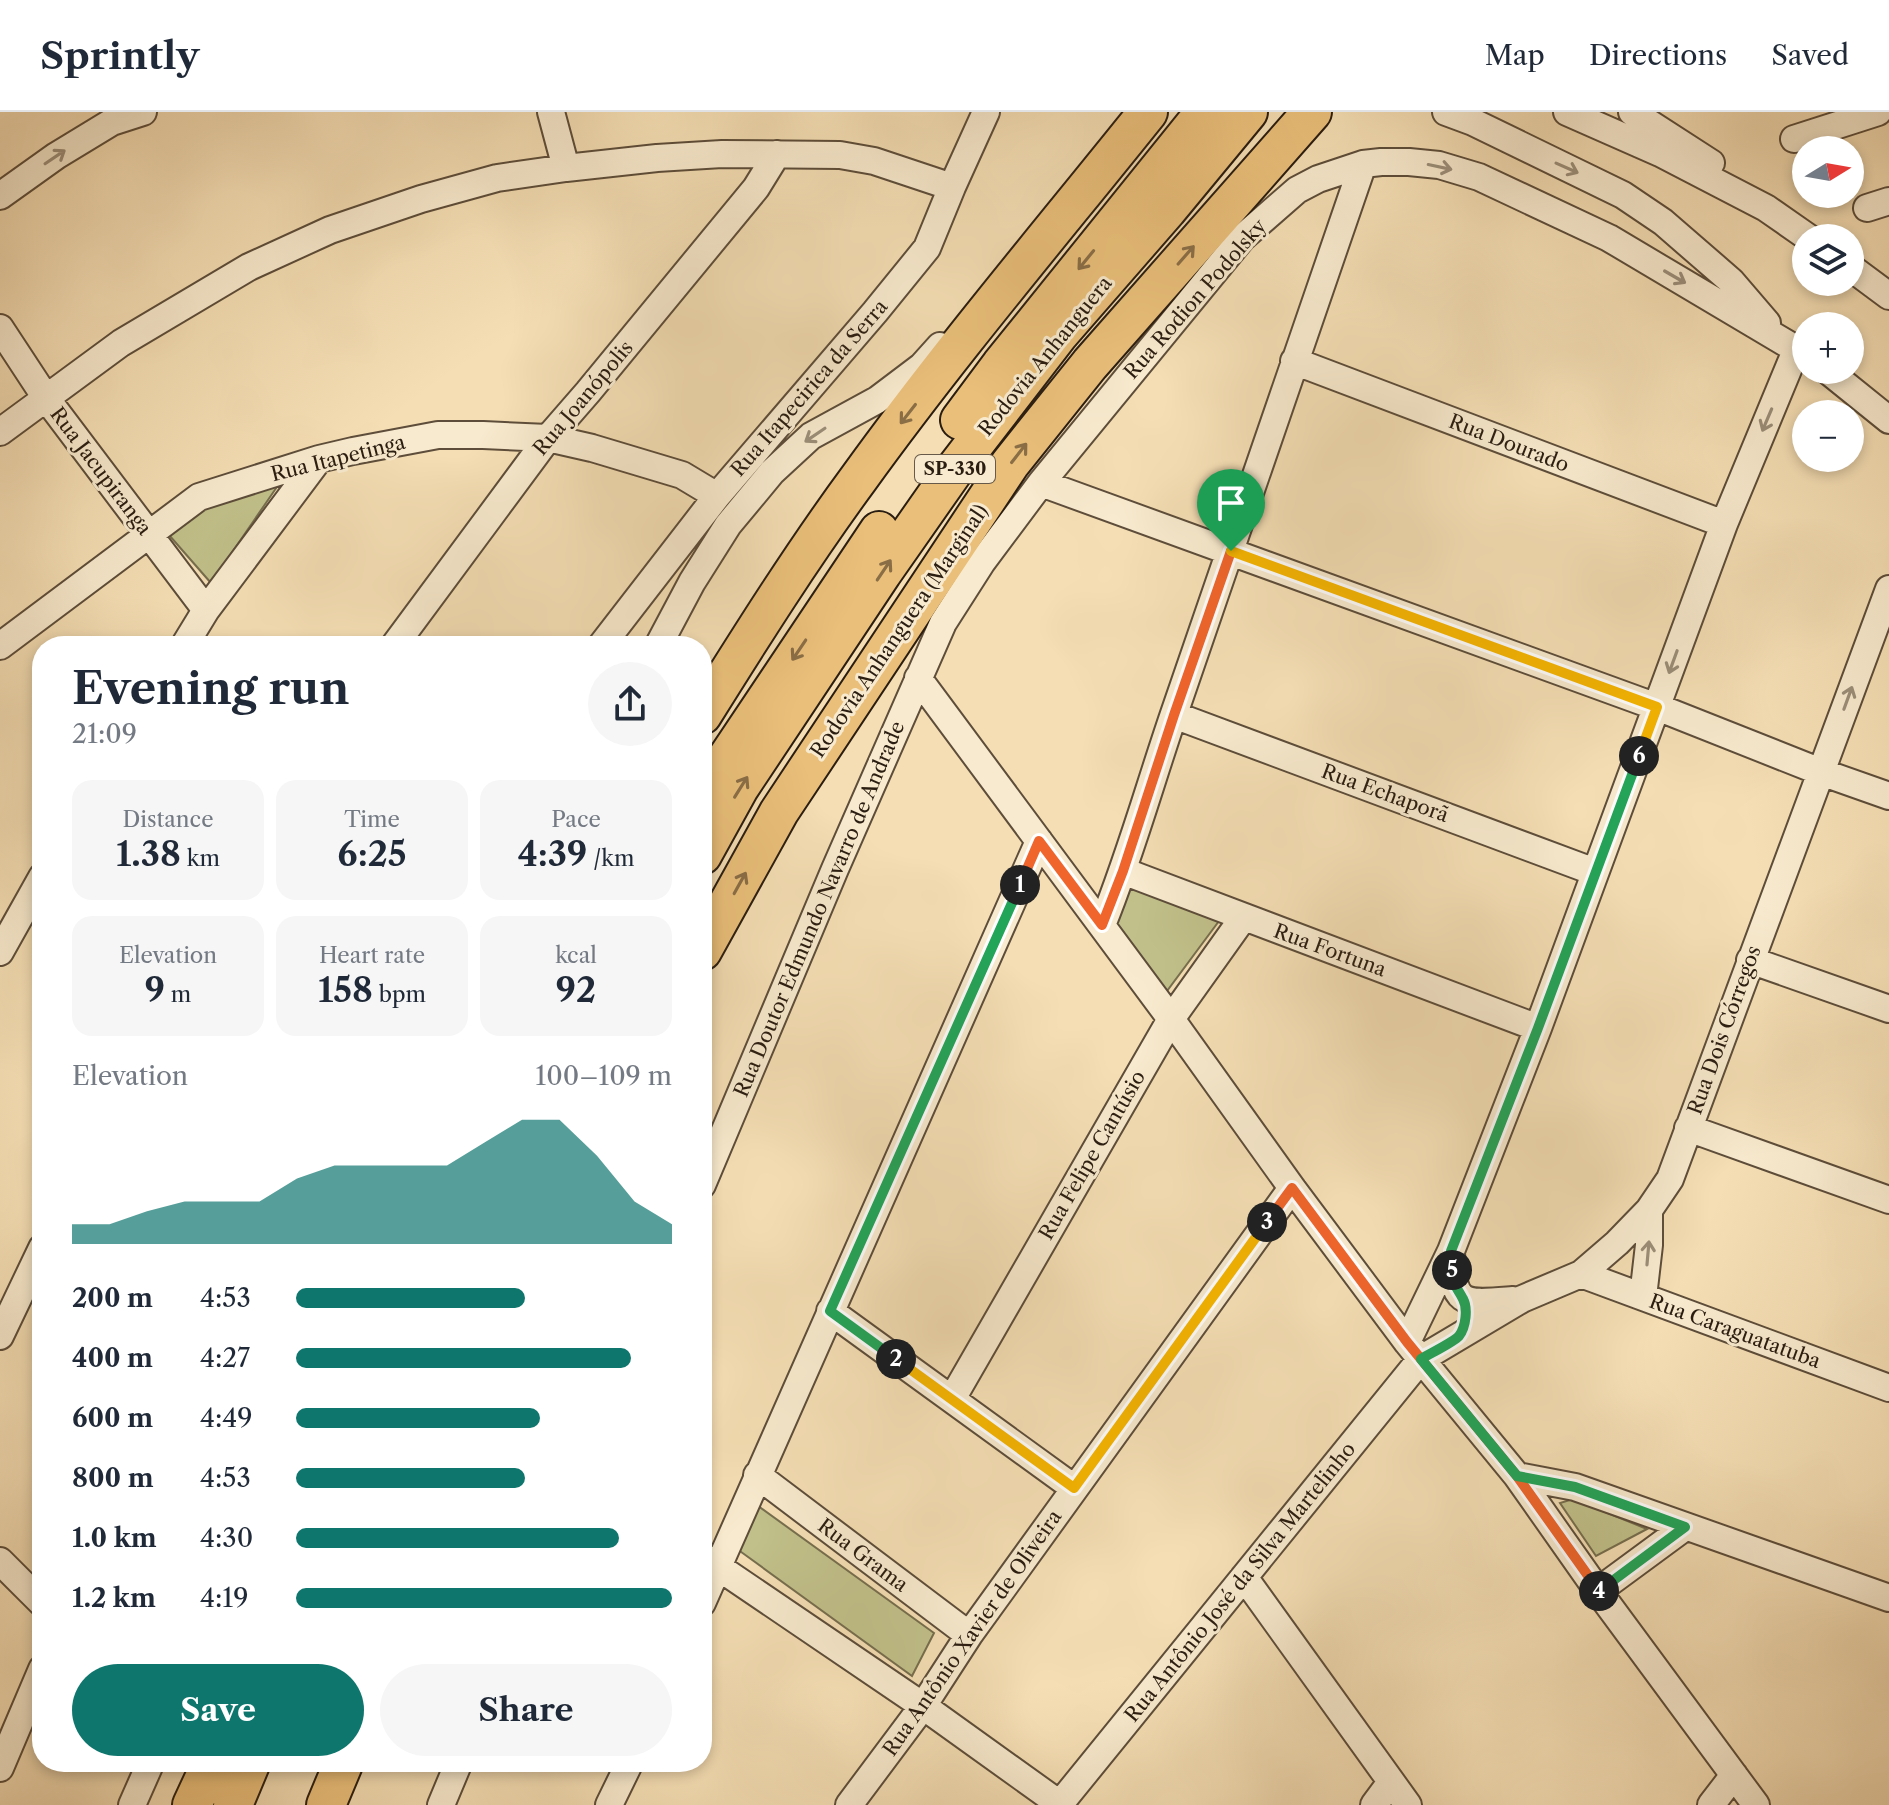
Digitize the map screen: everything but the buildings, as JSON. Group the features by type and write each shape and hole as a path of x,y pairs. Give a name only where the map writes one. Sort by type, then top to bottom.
{"highway":[{"path":"712,699 858,478 1148,112"},
{"name":"Rodovia Anhanguera","path":"712,783 853,569 931,459 1001,365 1205,112"},
{"name":"Rodovia Anhanguera","path":"712,837 739,788 952,473 1059,334 1248,112"},
{"path":"1167,210 1263,112"},
{"name":"Rodovia Anhanguera (Marginal)","path":"712,933 779,812 1010,464 1090,364 1310,114"},
{"path":"172,1805 185,1772"},
{"path":"192,1805 207,1772"},
{"path":"233,1805 247,1772"},
{"path":"260,1805 274,1772"},
{"path":"326,1805 340,1772"}],"street":[{"path":"0,196 56,156 120,117 143,112"},
{"path":"551,112 566,168"},
{"name":"Rua Itapecirica da Serra","path":"609,636 717,496 927,248 986,112"},
{"path":"1446,112 1473,122 1623,195 1663,222 1731,281 1792,345"},
{"path":"1505,112 1508,130 1516,144"},
{"path":"1567,112 1660,153 1766,208 1792,226"},
{"path":"1632,112 1740,182 1766,208"},
{"path":"1803,136 1878,112"},
{"path":"0,432 121,343 249,267 330,230 421,199 497,178 657,158 722,154 840,155 874,161 952,187"},
{"name":"Rua Joanópolis","path":"401,636 548,438 756,188 777,154"},
{"name":"Rua Rodion Podolsky","path":"918,678 943,623 982,562 1041,483 1242,238 1297,190 1318,179 1363,164 1381,162 1439,165 1479,177 1609,238 1792,346"},
{"path":"1102,925 1363,164"},
{"path":"1864,278 1888,296"},
{"path":"663,636 692,582 728,525 772,472 811,436 877,400 922,366 944,342 1009,285"},
{"name":"Rua Jacupiranga","path":"0,328 46,398 206,610"},
{"path":"1414,1351 1428,1300 1451,1251 1538,1028 1724,524 1792,352"},
{"name":"Rua Dourado","path":"1294,361 1724,524"},
{"path":"1844,384 1889,420"},
{"name":"Rua Itapetinga","path":"0,646 199,497 319,459 397,442 438,435 548,438 682,475 717,496"},
{"path":"190,636 206,610 319,459"},
{"path":"1041,483 1657,707 1889,796"},
{"name":"Rua Dois Córregos","path":"1414,1351 1459,1336 1522,1299 1581,1274 1649,1210 1670,1179 1889,589"},
{"path":"918,678 1414,1351 1517,1476 1756,1805"},
{"name":"Rua Doutor Edmundo Navarro de Andrade","path":"712,1161 918,678"},
{"name":"Rua Echaporã","path":"1174,715 1595,872"},
{"path":"712,1558 757,1475 1039,841"},
{"name":"Rua Fortuna","path":"1123,871 1538,1028"},
{"path":"0,952 32,895"},
{"name":"Rua Felipe Cantúsio","path":"952,1399 1171,1019 1243,918"},
{"path":"1750,960 1889,1009"},
{"path":"1688,1128 1889,1200"},
{"name":"Rua Antônio Xavier de Oliveira","path":"849,1805 1292,1188"},
{"path":"1643,1297 1649,1245 1649,1210"},
{"path":"1451,1251 1454,1285 1466,1308 1459,1336"},
{"path":"0,1336 32,1269"},
{"name":"Rua Caraguatatuba","path":"1581,1274 1889,1388"},
{"path":"1428,1300 1443,1296 1462,1297 1481,1303 1522,1299"},
{"path":"830,1311 1074,1488"},
{"name":"Rua Antônio José da Silva Martelinho","path":"1060,1805 1244,1577 1414,1351"},
{"name":"Rua Grama","path":"757,1475 969,1635"},
{"path":"1517,1476 1575,1487 1889,1598"},
{"path":"1598,1591 1685,1527"},
{"path":"0,1561 32,1593"},
{"path":"712,1563 923,1706 1060,1805"},
{"path":"1244,1577 1408,1805"},
{"path":"0,1768 32,1693"},
{"path":"132,1805 147,1772"},
{"path":"441,1805 455,1772"},
{"path":"609,1805 625,1772"},
{"path":"1711,1805 1734,1775"},
{"path":"1374,1805 1391,1782"}],"shaded area":[{"path":"281,481 211,583 162,527 229,497"},
{"path":"1124,884 1219,921 1164,995 1111,924"},
{"path":"1573,1499 1647,1529 1596,1556 1560,1503"},
{"path":"754,1503 934,1633 912,1676 737,1549"}],"route":[{"path":"1231,551 1102,925 1039,841 830,1311 1074,1488 1292,1188 1407,1342 1517,1476 1598,1591 1685,1527 1575,1487 1517,1476 1421,1359 1459,1336 1466,1308 1454,1285 1451,1251 1657,707 1231,551"}]}
